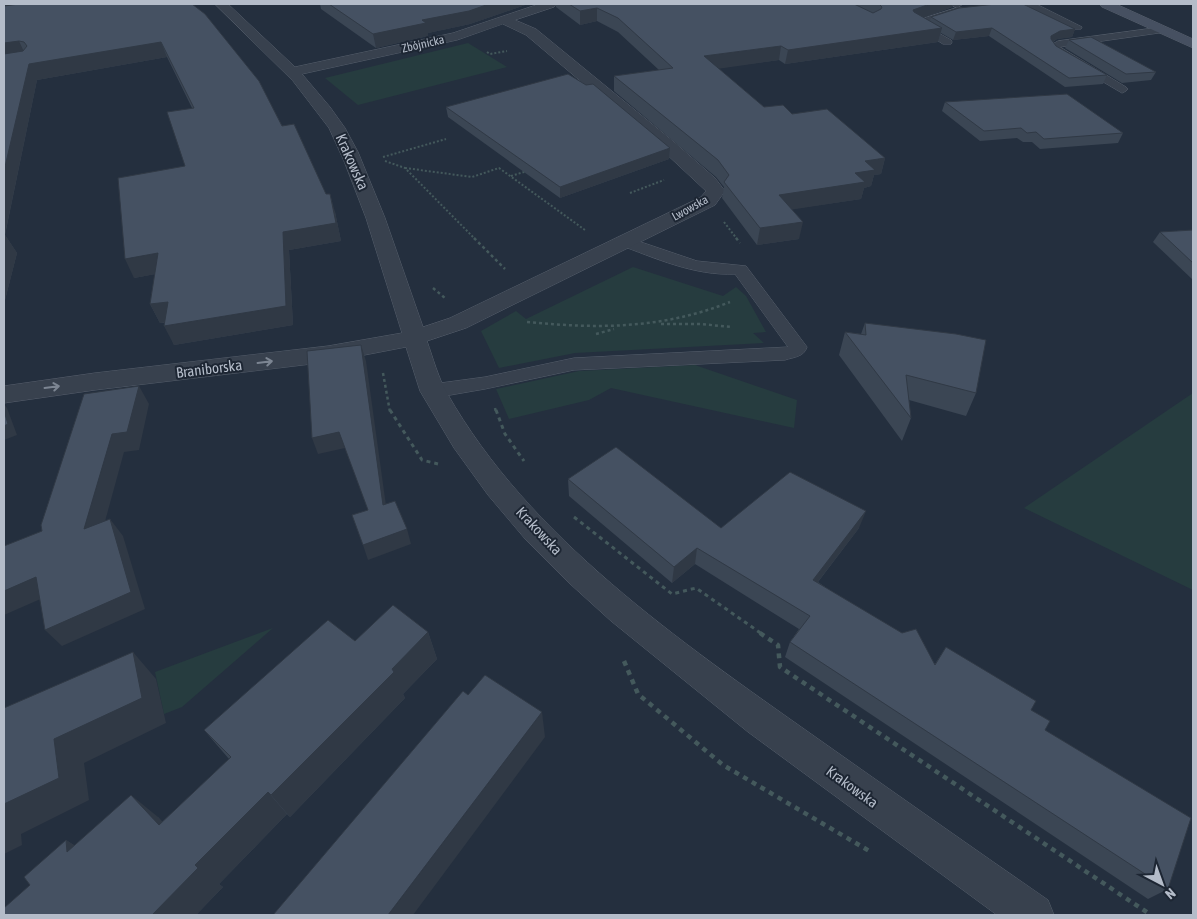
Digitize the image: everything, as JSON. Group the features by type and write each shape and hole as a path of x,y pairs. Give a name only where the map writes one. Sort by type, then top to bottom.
{"main road":[{"path":"1106,4 1193,44"}],"street":[{"path":"4,5 12,4"},
{"name":"Krakowska","path":"222,4 293,72 328,116 348,149 374,213 433,391 444,412 483,469 550,545 599,591 677,657 818,762 1033,915"},
{"name":"Zbójnicka","path":"293,72 457,36 550,4"},
{"name":"Lwowska","path":"414,336 434,332 458,322 708,201 716,191 709,182 531,32 504,20"},
{"name":"Braniborska","path":"4,395 100,381 294,359 377,345 414,336"}],"lane":[{"path":"1030,4 1077,27"},
{"path":"947,42 916,24 955,11 974,9"},
{"path":"1122,89 1058,51 1054,46 1162,30"},
{"path":"433,391 485,383 574,364 793,353 798,347 740,269 725,271 702,268 623,241"}],"path":[{"path":"446,139 378,159 405,168 472,176 499,168 590,233"},
{"path":"405,168 507,272"},
{"path":"511,176 530,171"},
{"path":"630,193 664,180"},
{"path":"708,201 744,248"},
{"path":"526,322 585,327 646,325 665,322 720,306 733,300 752,285"},
{"path":"401,294 432,288 447,300 458,322"},
{"path":"377,345 390,412 422,460"},
{"path":"485,383 505,434 527,466"},
{"path":"566,511 672,594 696,588 778,645 780,667 1151,915"}],"green space":[{"path":"468,43 507,67 358,105 325,78"},
{"path":"633,267 723,296 736,287 746,296 766,332 753,333 764,343 575,353 499,368 481,331 516,311 526,319"},
{"path":"695,365 797,400 794,428 611,388 589,400 509,419 496,389 579,371"},
{"path":"1193,393 1193,590 1024,508"},
{"path":"273,628 182,707 164,714 155,672"}],"building":[{"path":"19,4 192,4 205,14 259,81 282,126 294,124 326,194 330,194 336,223 283,232 286,306 164,326 168,302 150,304 158,253 125,259 118,178 185,166 167,112 194,108 161,42 29,64 4,171 4,54 23,51 27,46 24,42 19,41 4,43 4,6"},
{"path":"329,4 489,4 469,11 422,20 426,23 373,34"},
{"path":"569,4 854,4 873,13 881,9 882,7 879,4 930,4 913,10 942,28 788,50 781,46 704,56 764,107 783,105 792,114 827,109 885,158 865,161 875,170 855,173 865,182 779,195 803,222 760,228 724,182 729,175 718,160 614,76 673,68 618,18 597,8 580,11"},
{"path":"996,4 1023,4 1075,29 1060,31 1051,36 1051,39 1056,46 1107,75 1069,78 992,28 956,32 931,17 959,8"},
{"path":"1091,37 1156,72 1126,74 1069,40"},
{"path":"568,74 586,85 593,84 670,148 560,187 446,107"},
{"path":"1067,94 1123,133 1044,139 1036,132 1027,133 1021,128 984,131 945,102"},
{"path":"1193,230 1193,263 1160,232"},
{"path":"865,323 956,334 986,340 976,393 906,375 911,418 845,332 866,335"},
{"path":"361,345 383,505 395,501 407,529 363,545 352,515 368,510 339,432 312,438 307,351"},
{"path":"139,386 127,432 112,434 84,529 110,519 131,592 45,630 36,577 4,591 4,546 42,531 41,525 84,394"},
{"path":"4,411 8,424 4,426"},
{"path":"616,447 721,528 790,472 866,511 813,580 902,633 916,629 935,665 946,647 1036,701 1031,710 1050,721 1045,730 1191,818 1168,889 790,642 810,616 697,548 674,567 568,479"},
{"path":"393,605 428,632 392,669 394,672 271,795 268,792 195,865 198,868 152,915 4,915 4,908 30,885 24,877 66,840 67,852 131,795 159,825 231,757 204,730 328,620 355,641"},
{"path":"133,652 142,698 54,739 59,778 4,804 4,708"},
{"path":"485,675 542,712 388,915 273,915 463,691 468,695"}]}
